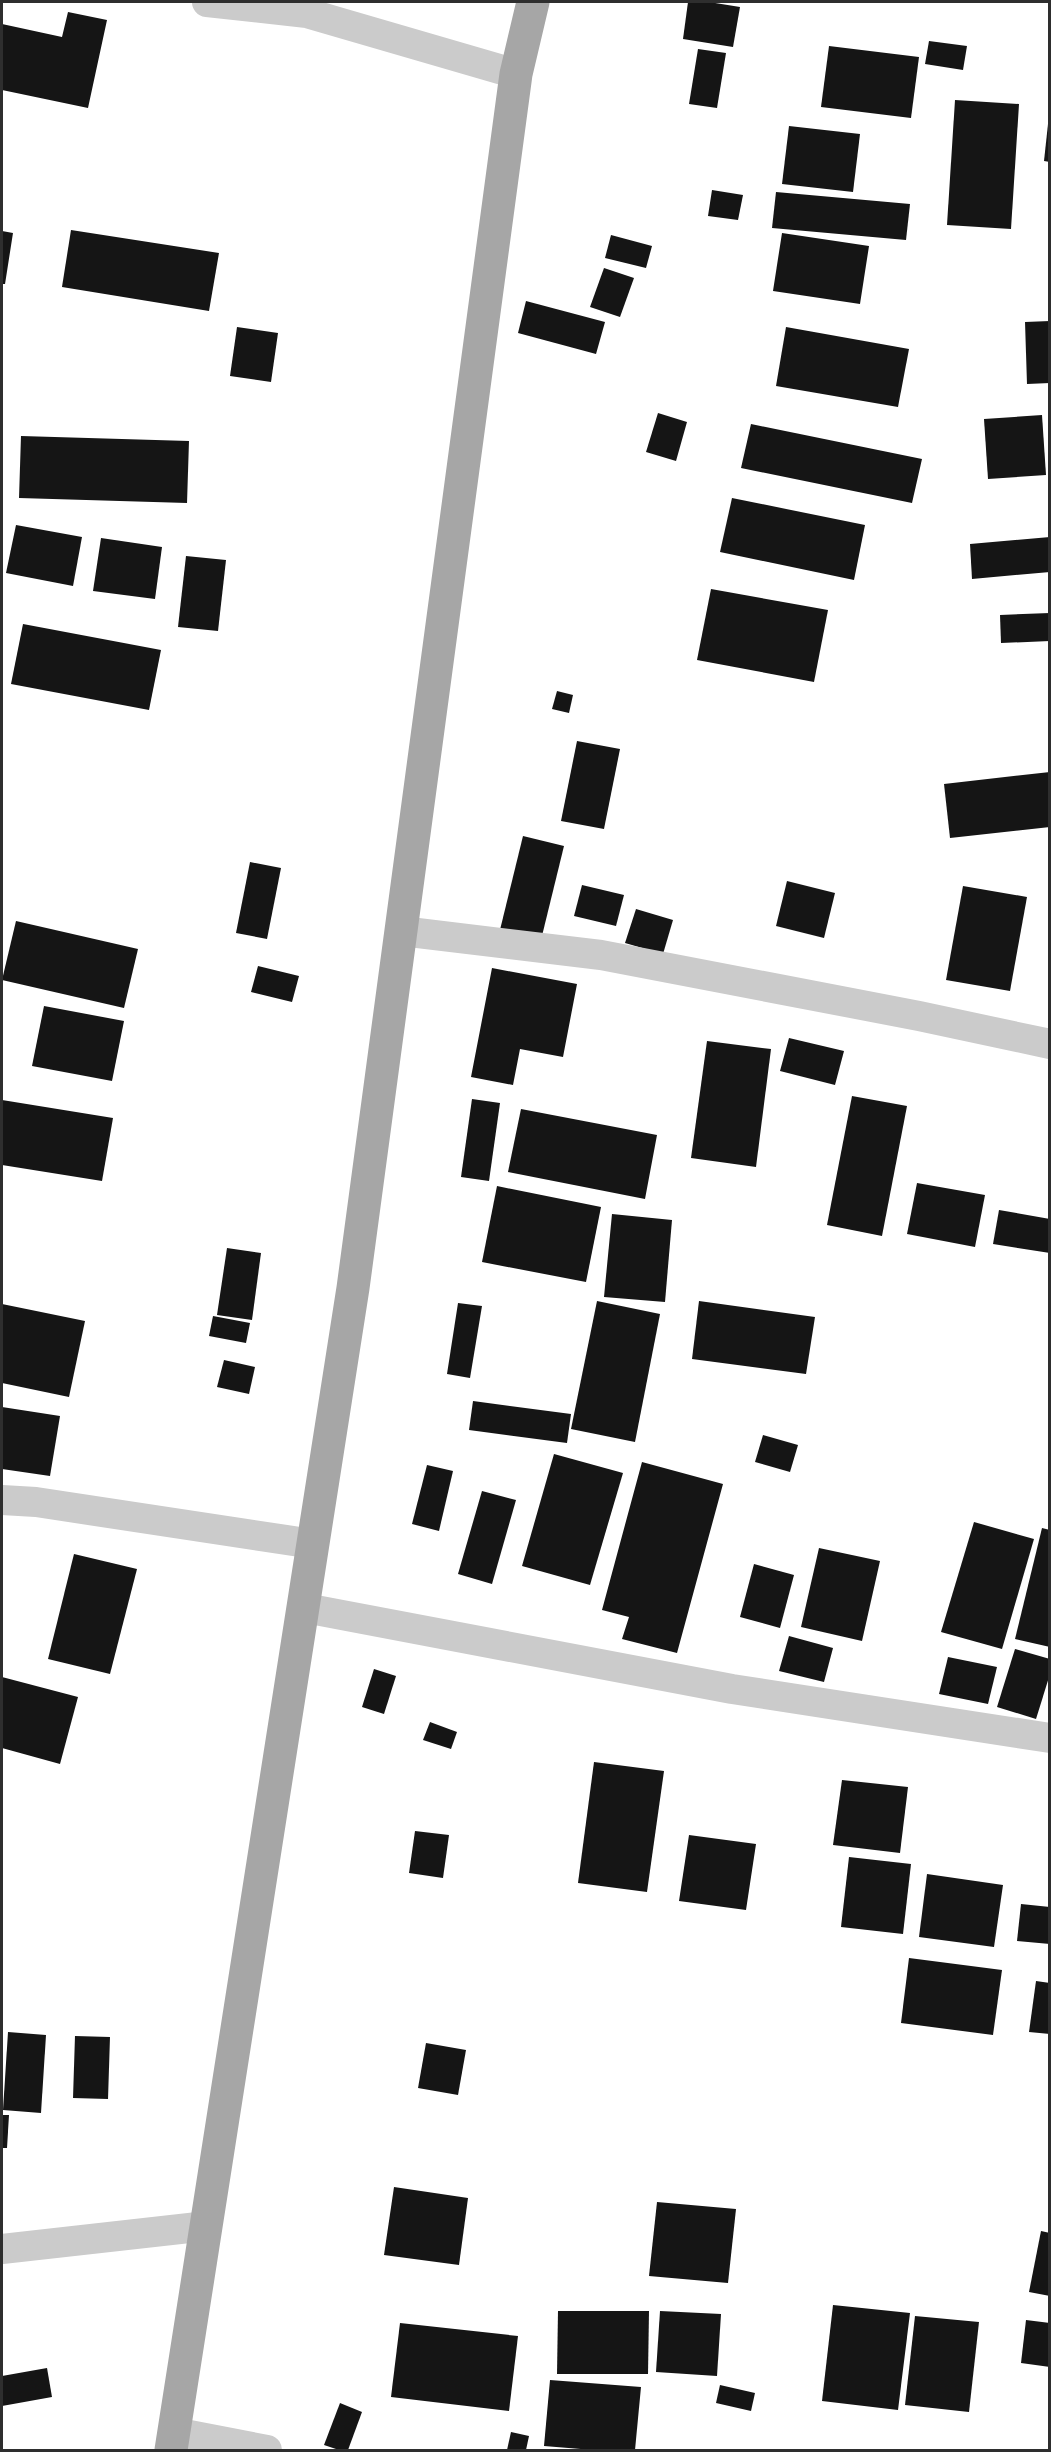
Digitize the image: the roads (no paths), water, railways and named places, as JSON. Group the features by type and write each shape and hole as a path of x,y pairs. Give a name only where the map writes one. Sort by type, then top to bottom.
{"main road":[{"path":"172,2441 305,1608 353,1288 516,74 533,2"}],"street":[{"path":"207,2 307,14 516,74"},
{"path":"401,931 601,955 919,1016 1050,1044"},
{"path":"2,1500 58,1505 313,1544"},
{"path":"305,1608 732,1689 1050,1738"},
{"path":"2,2249 207,2226"},
{"path":"172,2441 267,2451"}]}
